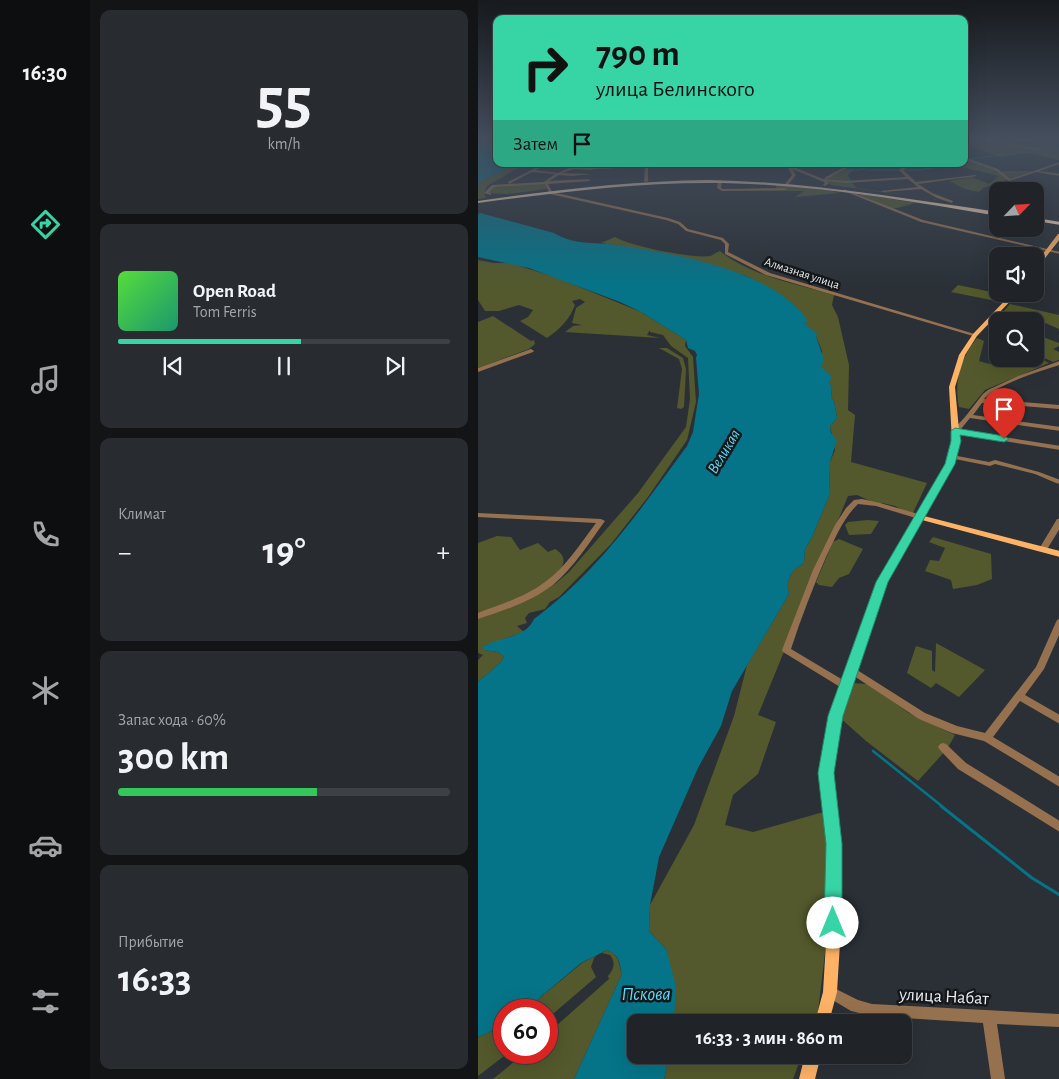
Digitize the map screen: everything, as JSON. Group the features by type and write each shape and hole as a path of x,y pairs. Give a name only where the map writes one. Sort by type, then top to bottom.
{"highway":[{"path":"550,192 579,187"},
{"path":"481,201 591,187"},
{"path":"814,187 910,200 953,202 989,211"},
{"path":"833,187 910,200"},
{"path":"921,201 989,212"},
{"path":"1044,220 1060,223"}],"main road":[{"path":"1044,255 1060,235"},
{"path":"824,1014 830,992 833,943 834,844 826,773 835,716 882,582 952,457 956,441 951,393 952,381 962,355 975,335 1006,302"},
{"path":"919,517 1060,554"},
{"path":"807,1079 811,1064"}],"street":[{"path":"490,187 486,193 490,194"},
{"path":"549,187 550,192"},
{"path":"719,187 722,190 756,187"},
{"path":"883,190 923,188 939,200 953,202"},
{"path":"845,190 922,221 1060,253"},
{"name":"Алмазная улица","path":"550,192 670,220 689,231 722,239 727,244 726,253 768,274 975,335"},
{"path":"478,370 531,350"},
{"path":"955,431 986,394 1020,378 1060,363"},
{"path":"981,401 1060,407"},
{"path":"968,416 1060,428"},
{"path":"955,431 1060,448"},
{"path":"952,457 990,464 996,462 1031,471 1058,482"},
{"path":"845,686 786,650 806,592 842,518 855,502 867,502 919,517"},
{"path":"478,515 601,522 551,582 532,594 478,616"},
{"path":"1044,549 1060,520"},
{"path":"987,738 1040,669 1060,622"},
{"path":"851,670 937,724 987,738 1060,783"},
{"path":"1019,696 1060,720"},
{"path":"943,747 962,766 1060,827"},
{"name":"улица Набат","path":"830,992 850,1003 872,1010 1060,1020"},
{"path":"990,1017 998,1079"}],"green space":[{"path":"478,187 486,187 484,193 486,198 478,199"},
{"path":"492,187 546,187 547,189 509,194 514,190 508,194 487,193"},
{"path":"776,187 803,187 839,193 795,197 804,191 728,191 776,189"},
{"path":"848,187 856,187 940,200"},
{"path":"962,187 985,187 979,192 965,189"},
{"path":"861,194 916,203 893,209"},
{"path":"615,237 647,248 690,256 710,256 720,251 732,260 760,273 834,295 832,305 838,317 849,365 848,410 855,415 851,462 927,483 912,515 895,506 882,503 879,505 857,495 848,496 758,715 776,722 758,774 733,795 725,825 753,832 827,811 830,848 830,912 817,1014 673,1014 666,949 649,931 650,905 694,825 734,716 747,665 789,594 788,584 790,576 792,572 804,563 805,549 829,496 830,462 835,450 830,426 837,418 834,401 831,397 832,388 821,367 822,351 816,336 806,326 794,305 746,276 709,264 656,252 601,243"},
{"path":"478,260 510,263 555,277 641,312 686,340 685,346 693,357 696,402 687,440 648,497 611,544 559,597 550,602 545,609 529,613 525,618 527,623 517,626 524,632 484,646 484,650 498,652 504,657 501,662 478,682 478,660 483,655 478,653 478,618 541,593 569,572 638,493 686,427 690,399 688,358 671,346 663,335 650,332 650,330 647,335 660,338 565,332 573,326 582,325 572,323 576,308 585,302 580,299 572,301 575,305 570,315 560,328 547,338 520,321 528,317 533,310 519,305 499,311 485,311 478,300"},
{"path":"958,285 989,291 989,300 951,292"},
{"path":"1010,304 1059,315 1059,329 1044,322 1044,312 1003,312"},
{"path":"493,316 531,341 534,340 535,344 529,349 478,368 478,322"},
{"path":"1044,337 1059,343 1059,346 1053,349 1059,352 1059,360 1053,362 1044,358"},
{"path":"977,338 984,341 979,361 989,363 989,367 1040,367 985,390 969,409 959,407 958,379 966,354"},
{"path":"659,348 667,348 683,358 686,369 684,407 681,409 677,408 682,369 679,359"},
{"path":"879,521 871,534 849,535 845,525 848,522"},
{"path":"497,536 511,537 520,550 538,543 548,552 555,549 563,558 561,568 551,578 519,598 478,616 478,543"},
{"path":"933,537 991,554 992,579 977,585 953,589 951,580 925,571 930,560 939,561 945,548 929,542"},
{"path":"839,539 863,549 849,574 839,578 832,587 819,585 816,582 833,542"},
{"path":"936,643 985,670 959,697 936,683 931,688 907,673 916,646 932,651 932,670 935,672"},
{"path":"850,683 868,684 909,713 955,735 947,749 918,781 866,741 838,716"},
{"path":"607,950 614,954 619,962 622,974 574,1079 493,1079 511,1064 558,1064 558,1024 609,979 608,976 614,963 610,955 602,953"},
{"path":"597,955 591,967 596,977 558,1010 558,999 538,999 582,963"},
{"path":"493,1031 494,1064 478,1076 478,1037"},
{"path":"667,1064 799,1064 793,1079 664,1079"}],"water":[{"path":"478,214 554,233 569,240 616,245 693,259 747,277 772,289 792,303 808,321 804,323 817,334 824,360 821,367 832,377 829,382 832,388 831,397 834,401 837,418 830,426 831,433 837,440 830,462 829,496 805,549 804,563 792,572 788,584 789,594 732,691 721,726 698,768 659,857 650,905 649,931 666,949 676,986 674,1014 627,1014 627,1064 667,1064 664,1079 574,1079 622,974 617,957 607,950 581,963 538,999 493,999 493,1031 478,1037 478,682 501,662 504,657 498,652 484,650 484,646 519,634 525,630 534,619 578,581 617,539 687,446 693,432 699,394 697,355 695,351 688,348 686,340 641,312 620,302 529,268 478,257"}],"waterway":[{"path":"873,751 943,807"},
{"path":"941,806 1032,878 1060,895"}],"route":[{"path":"833,923 834,844 826,773 835,716 845,686 882,582 950,464 956,441 955,431 1004,439"}],"water label":[{"name":"Великая","path":"723,451"},
{"name":"Пскова","path":"646,993"}]}
